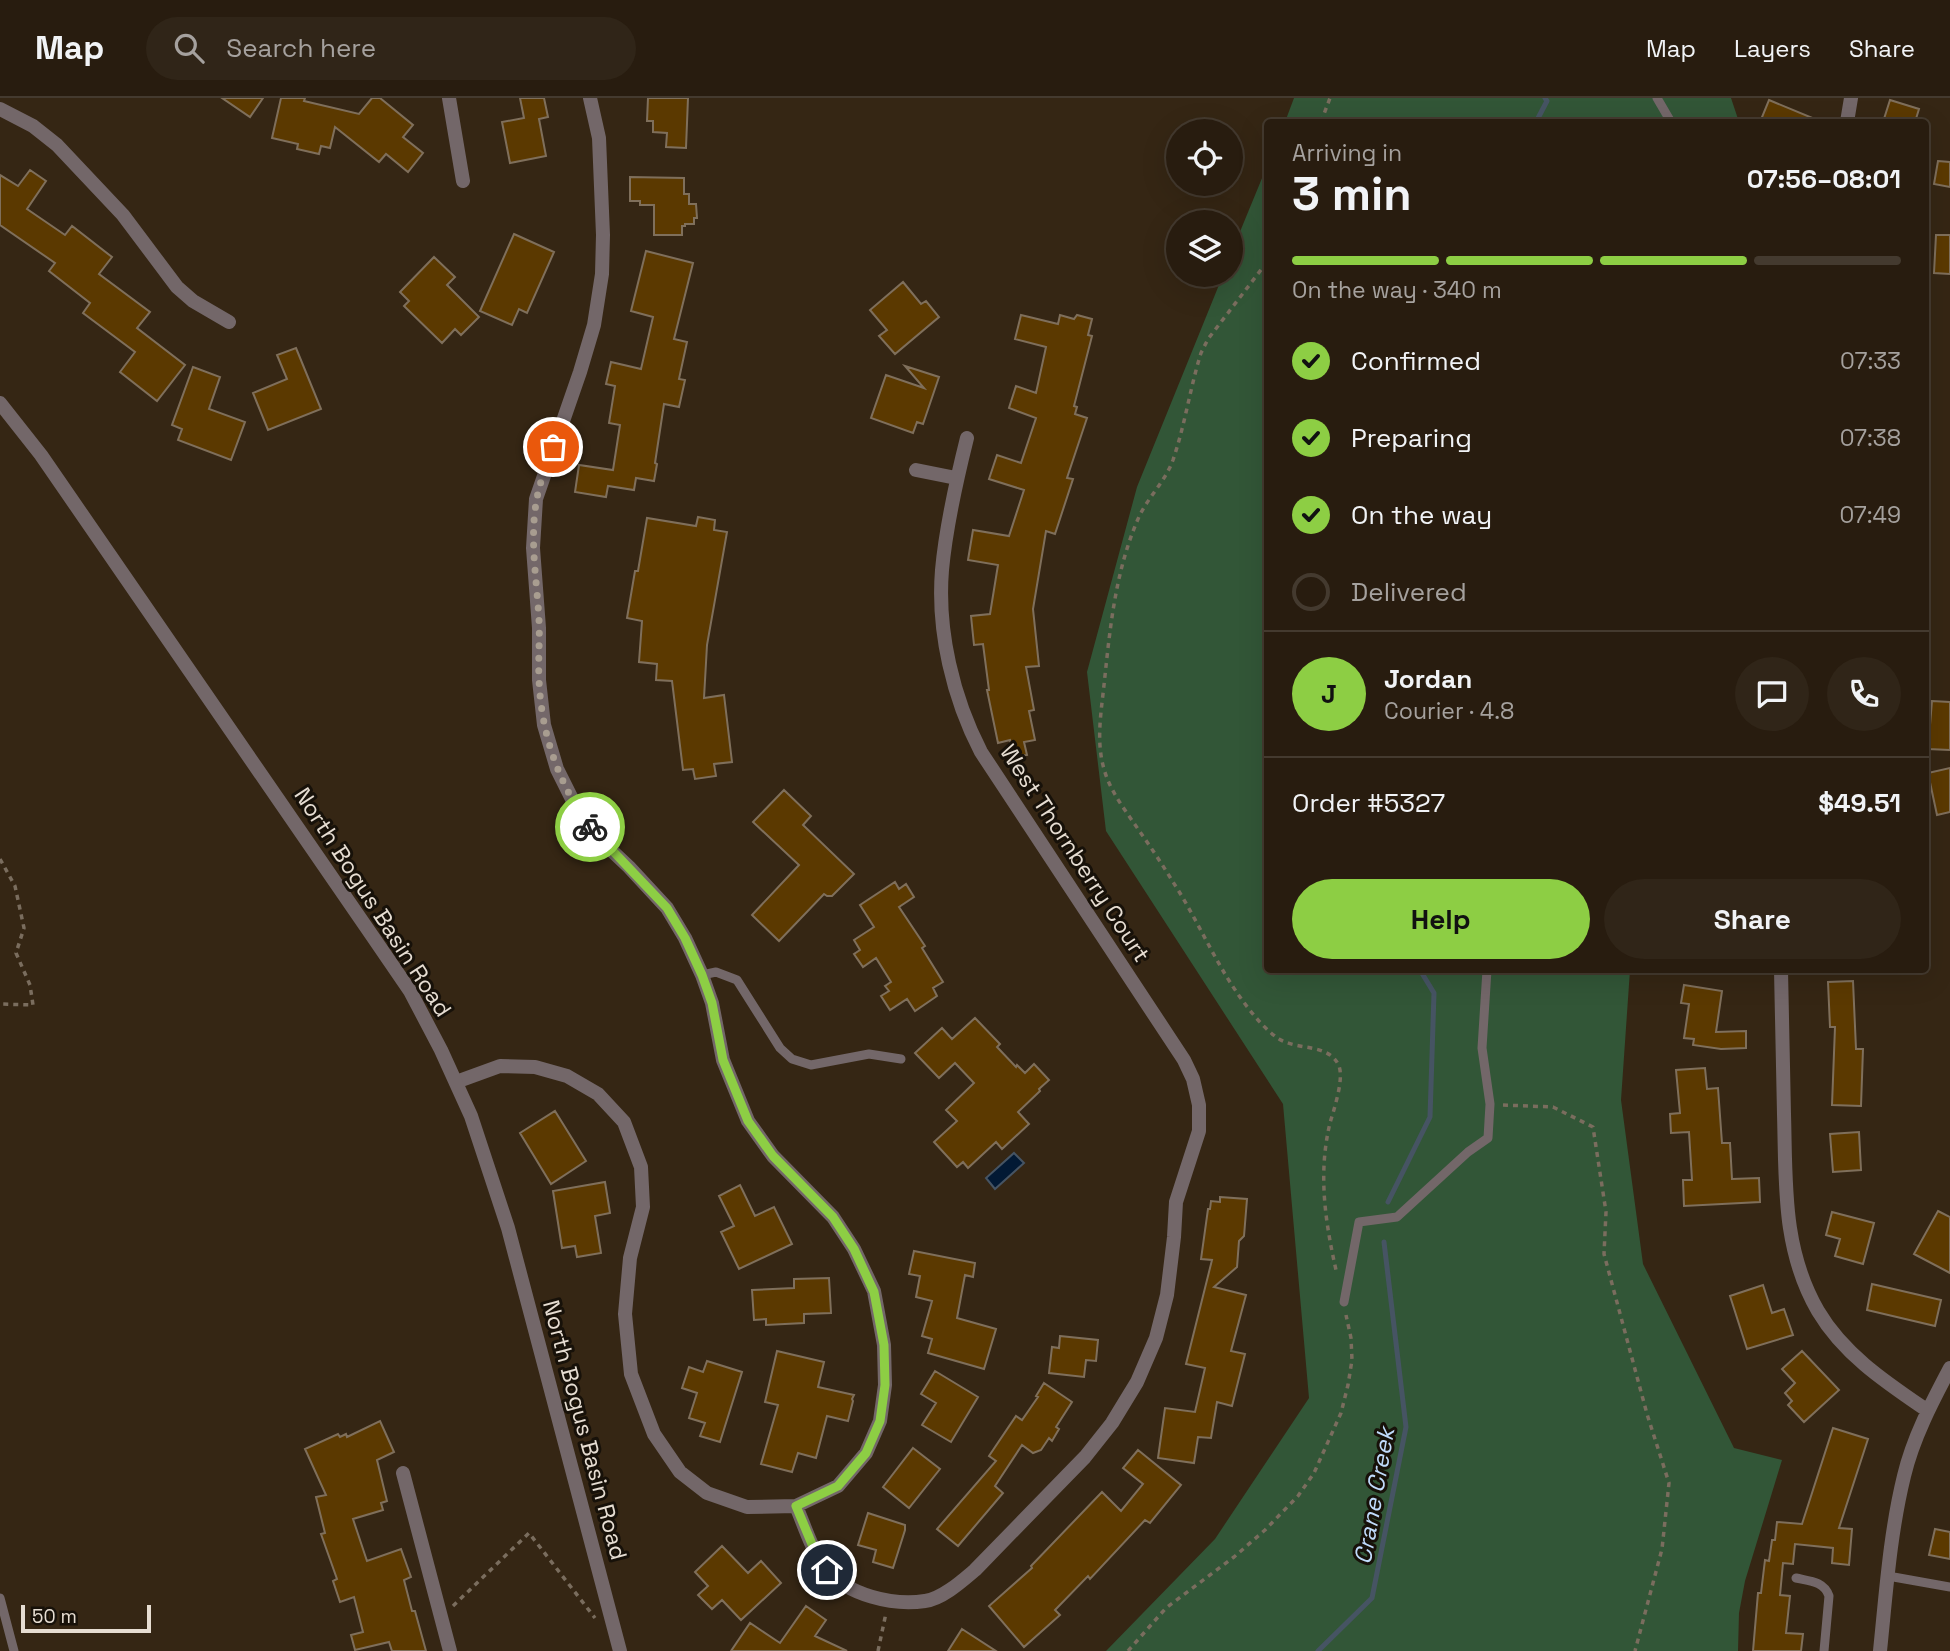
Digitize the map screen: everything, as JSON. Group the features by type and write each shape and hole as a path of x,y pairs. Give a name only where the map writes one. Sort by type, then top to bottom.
{"street":[{"path":"449,98 463,181"},
{"path":"456,1082 500,1066 535,1067 567,1076 598,1094 624,1122 641,1167 643,1207 630,1258 625,1314 631,1374 654,1434 680,1472 707,1493 747,1507 796,1506 838,1486 866,1453 880,1421 885,1385 884,1345 874,1292 854,1249 833,1217 773,1156 748,1121 723,1060 712,1003 685,938 667,908 595,835 577,809 556,769 544,724 539,680 539,628 533,548 536,499 590,337 602,274 599,138 590,98"},
{"path":"1848,119 1851,98"},
{"path":"0,109 33,126 57,145 123,215 177,287 193,301 229,322"},
{"name":"North Bogus Basin Road","path":"0,404 41,455 410,991 456,1082 471,1116 508,1228 620,1651"},
{"name":"West Thornberry Court","path":"796,1506 814,1549 827,1570 861,1593 888,1601 927,1601 956,1587 975,1570 1076,1467 1105,1432 1137,1382 1156,1338 1167,1295 1176,1202 1199,1131 1199,1105 1193,1079 1184,1060 982,752 963,711 950,662 943,618 942,573 956,478 967,438"},
{"path":"916,470 956,478"},
{"path":"1781,973 1786,1197 1794,1255 1801,1279 1819,1313 1845,1347 1876,1376 1928,1411"},
{"path":"1880,1651 1893,1527 1905,1474 1928,1411 1950,1368"},
{"path":"403,1473 450,1651"}],"lane":[{"path":"1657,98 1669,119"},
{"path":"702,975 716,972 737,980 780,1048 792,1059 811,1065 869,1054 901,1059"},
{"path":"1344,1302 1359,1222 1397,1217 1468,1152 1488,1138 1490,1104 1482,1048 1487,973"},
{"path":"1888,1576 1950,1587"},
{"path":"1796,1578 1821,1584 1827,1589 1829,1596 1824,1651"},
{"path":"0,1598 14,1651"}],"path":[{"path":"1322,119 1330,98"},
{"path":"1128,1651 1166,1608 1234,1557 1298,1496 1314,1473 1341,1413 1352,1360 1344,1302 1323,1199 1326,1139 1340,1080 1339,1067 1329,1054 1319,1049 1296,1047 1268,1031 1226,976 1188,904 1111,788 1100,751 1111,624 1130,537 1139,515 1163,481 1172,462 1201,353 1208,339 1264,266"},
{"path":"0,859 15,886 24,928 16,953 30,985 33,1005 0,1004"},
{"path":"1490,1104 1553,1107 1593,1127 1606,1212 1604,1254 1647,1414 1669,1483 1662,1549 1635,1651"},
{"path":"441,1618 529,1533 596,1619"},
{"path":"878,1651 888,1601"}],"green space":[{"path":"1294,98 1731,98 1738,119 1286,119"},
{"path":"1264,173 1264,973 1630,973 1621,1100 1643,1264 1734,1448 1782,1460 1745,1581 1739,1613 1738,1651 1106,1651 1215,1539 1309,1398 1283,1104 1106,831 1087,672 1137,487 1218,287 1243,287 1243,224"}],"water":[{"path":"1014,1153 1024,1163 995,1189 986,1178"}],"building":[{"path":"222,98 263,98 250,117"},
{"path":"281,98 305,98 304,101 359,114 372,98 380,98 413,125 403,137 423,153 408,172 386,154 379,162 335,127 330,148 321,146 319,154 297,149 298,144 272,138"},
{"path":"520,98 544,98 548,117 539,119 546,156 510,163 502,122 524,118"},
{"path":"648,98 688,98 686,148 666,147 667,133 653,132 653,121 647,121"},
{"path":"1769,100 1815,119 1761,119"},
{"path":"1890,100 1919,109 1916,119 1884,119"},
{"path":"1938,161 1950,162 1950,187 1934,184"},
{"path":"30,170 46,181 27,209 65,235 72,226 112,257 99,274 150,312 137,328 185,365 157,401 120,372 135,352 83,313 90,303 49,271 55,263 0,225 0,175 18,186"},
{"path":"630,177 684,178 684,194 689,194 689,204 696,204 697,218 694,218 694,224 682,226 682,235 654,235 654,205 640,205 640,201 630,201"},
{"path":"514,234 554,252 527,313 519,309 512,325 480,311"},
{"path":"1936,235 1950,235 1950,274 1934,273"},
{"path":"646,251 693,263 674,339 687,342 679,379 685,380 679,407 664,404 654,481 636,478 634,490 608,486 606,497 575,492 579,465 613,470 620,425 609,423 615,386 606,384 611,362 641,369 653,317 631,311"},
{"path":"434,257 455,277 447,285 479,317 461,335 455,329 442,343 404,306 409,301 400,292"},
{"path":"903,282 921,304 926,301 939,317 895,354 879,336 887,330 870,310"},
{"path":"1021,315 1058,324 1060,315 1074,319 1077,315 1092,319 1088,335 1092,336 1074,406 1077,407 1075,414 1087,418 1067,478 1073,479 1055,534 1046,531 1033,609 1039,666 1026,667 1034,710 1029,711 1035,740 1024,742 1027,755 1013,757 1010,740 998,743 987,690 983,644 974,645 971,616 990,614 998,565 968,560 973,530 1009,536 1024,490 989,479 997,455 1021,463 1036,418 1009,408 1016,386 1036,393 1046,347 1015,339"},
{"path":"296,348 321,409 268,430 253,393 287,379 277,355"},
{"path":"905,366 939,377 923,424 917,422 913,433 871,418 886,375 924,388"},
{"path":"193,367 220,377 209,409 245,422 231,460 178,440 182,429 172,425"},
{"path":"698,517 715,520 714,530 727,532 707,645 704,698 724,695 732,762 714,764 716,776 695,779 693,769 683,770 672,681 656,680 657,664 639,662 642,621 627,618 647,518 696,526"},
{"path":"1932,701 1950,702 1950,750 1929,749"},
{"path":"1950,768 1950,812 1937,815 1929,773"},
{"path":"784,790 811,816 803,825 854,874 832,896 824,894 779,941 752,915 799,865 753,822"},
{"path":"895,882 899,889 906,884 914,897 899,907 925,946 922,948 943,982 933,988 937,996 915,1011 907,999 890,1010 881,996 889,991 885,986 891,982 876,958 863,967 854,954 860,950 854,940 874,927 860,905"},
{"path":"1853,981 1856,1049 1863,1049 1861,1106 1832,1105 1835,1027 1830,1027 1828,982"},
{"path":"1684,985 1722,991 1716,1032 1746,1031 1746,1048 1721,1049 1693,1045 1694,1039 1684,1038 1689,1004 1681,1003"},
{"path":"975,1018 1000,1044 997,1047 1016,1067 1017,1065 1025,1073 1034,1064 1049,1080 1018,1112 1029,1124 1002,1149 996,1142 968,1168 963,1162 957,1167 934,1142 957,1121 946,1110 974,1083 955,1063 939,1078 915,1053 942,1028 952,1039"},
{"path":"1705,1068 1707,1089 1718,1088 1722,1143 1730,1143 1732,1179 1759,1178 1760,1202 1684,1206 1683,1180 1692,1180 1689,1132 1671,1133 1670,1114 1680,1113 1676,1070"},
{"path":"555,1111 586,1161 551,1184 520,1133"},
{"path":"1859,1132 1861,1170 1833,1172 1830,1134"},
{"path":"605,1182 610,1213 595,1216 601,1253 577,1257 575,1246 562,1248 553,1191"},
{"path":"740,1185 755,1216 774,1207 792,1244 739,1269 721,1232 734,1226 719,1196"},
{"path":"1220,1197 1247,1199 1244,1236 1239,1241 1237,1267 1214,1287 1246,1295 1231,1351 1245,1354 1232,1406 1217,1402 1211,1438 1198,1437 1194,1463 1158,1458 1165,1408 1195,1412 1205,1368 1186,1364 1212,1260 1201,1259 1208,1209 1211,1201 1220,1202"},
{"path":"1938,1211 1950,1217 1950,1273 1914,1254"},
{"path":"1832,1212 1874,1223 1863,1264 1835,1256 1840,1239 1826,1235"},
{"path":"914,1251 975,1263 973,1277 965,1275 957,1318 996,1329 984,1369 928,1353 932,1339 922,1336 932,1301 916,1297 920,1276 909,1274"},
{"path":"829,1278 831,1313 804,1314 804,1323 766,1325 766,1319 754,1320 752,1290 794,1288 794,1279"},
{"path":"1872,1284 1941,1300 1935,1326 1867,1310"},
{"path":"1763,1285 1772,1313 1784,1309 1793,1335 1747,1349 1730,1296"},
{"path":"1060,1336 1098,1340 1096,1361 1086,1360 1084,1377 1049,1373 1052,1347 1059,1348"},
{"path":"777,1351 824,1362 818,1387 854,1395 848,1421 827,1416 816,1458 798,1453 792,1472 761,1464 778,1405 765,1402"},
{"path":"1802,1351 1839,1390 1804,1422 1788,1405 1792,1401 1785,1393 1795,1383 1782,1369"},
{"path":"707,1361 742,1372 720,1442 700,1436 705,1423 689,1418 697,1393 682,1388 689,1367 703,1372"},
{"path":"935,1371 978,1397 951,1442 922,1425 936,1403 921,1394"},
{"path":"1044,1383 1072,1402 1056,1427 1059,1429 1052,1441 1049,1438 1041,1450 1033,1453 1022,1445 995,1486 1003,1493 958,1546 937,1529 996,1461 989,1456 1016,1416 1022,1420"},
{"path":"380,1421 394,1452 377,1460 387,1501 381,1503 383,1510 353,1519 367,1561 401,1549 411,1577 404,1580 426,1651 392,1651 389,1642 355,1650 351,1635 363,1632 354,1597 340,1602 333,1581 337,1579 321,1534 325,1533 316,1497 326,1495 305,1449 338,1434 340,1437 346,1434 347,1437"},
{"path":"1833,1428 1868,1439 1839,1528 1852,1529 1849,1565 1832,1563 1833,1548 1795,1544 1793,1564 1783,1563 1780,1595 1790,1596 1786,1633 1803,1634 1801,1651 1753,1651 1758,1593 1761,1593 1765,1560 1769,1561 1777,1522 1802,1524"},
{"path":"913,1448 940,1469 909,1508 883,1487"},
{"path":"1138,1450 1181,1485 1150,1523 1145,1520 1090,1579 1088,1576 1055,1610 1060,1615 1024,1647 989,1606 1032,1568 1102,1492 1121,1511 1143,1484 1123,1468"},
{"path":"868,1513 905,1525 893,1568 873,1562 876,1550 858,1545"},
{"path":"1935,1529 1950,1532 1950,1559 1929,1555"},
{"path":"722,1546 748,1573 761,1561 781,1583 741,1620 722,1600 712,1609 698,1595 708,1586 695,1572"},
{"path":"806,1606 826,1620 815,1636 847,1651 731,1651 750,1623 780,1643"},
{"path":"962,1629 996,1651 948,1651"}],"waterway":[{"name":"Crane Creek","path":"1538,119 1547,101 1545,98"},
{"name":"Crane Creek","path":"1388,1202 1430,1117 1434,993 1422,973"},
{"name":"Crane Creek","path":"1318,1651 1372,1598 1406,1427 1384,1242"}],"way so far":[{"path":"553,447 536,499 533,548 537,581 539,680 544,724 556,769 577,809 590,827"}],"route":[{"path":"590,827 667,908 702,975 712,1003 723,1060 748,1121 773,1156 833,1217 854,1249 874,1292 884,1345 885,1385 880,1421 866,1453 838,1486 796,1506 814,1549 827,1570"}]}
